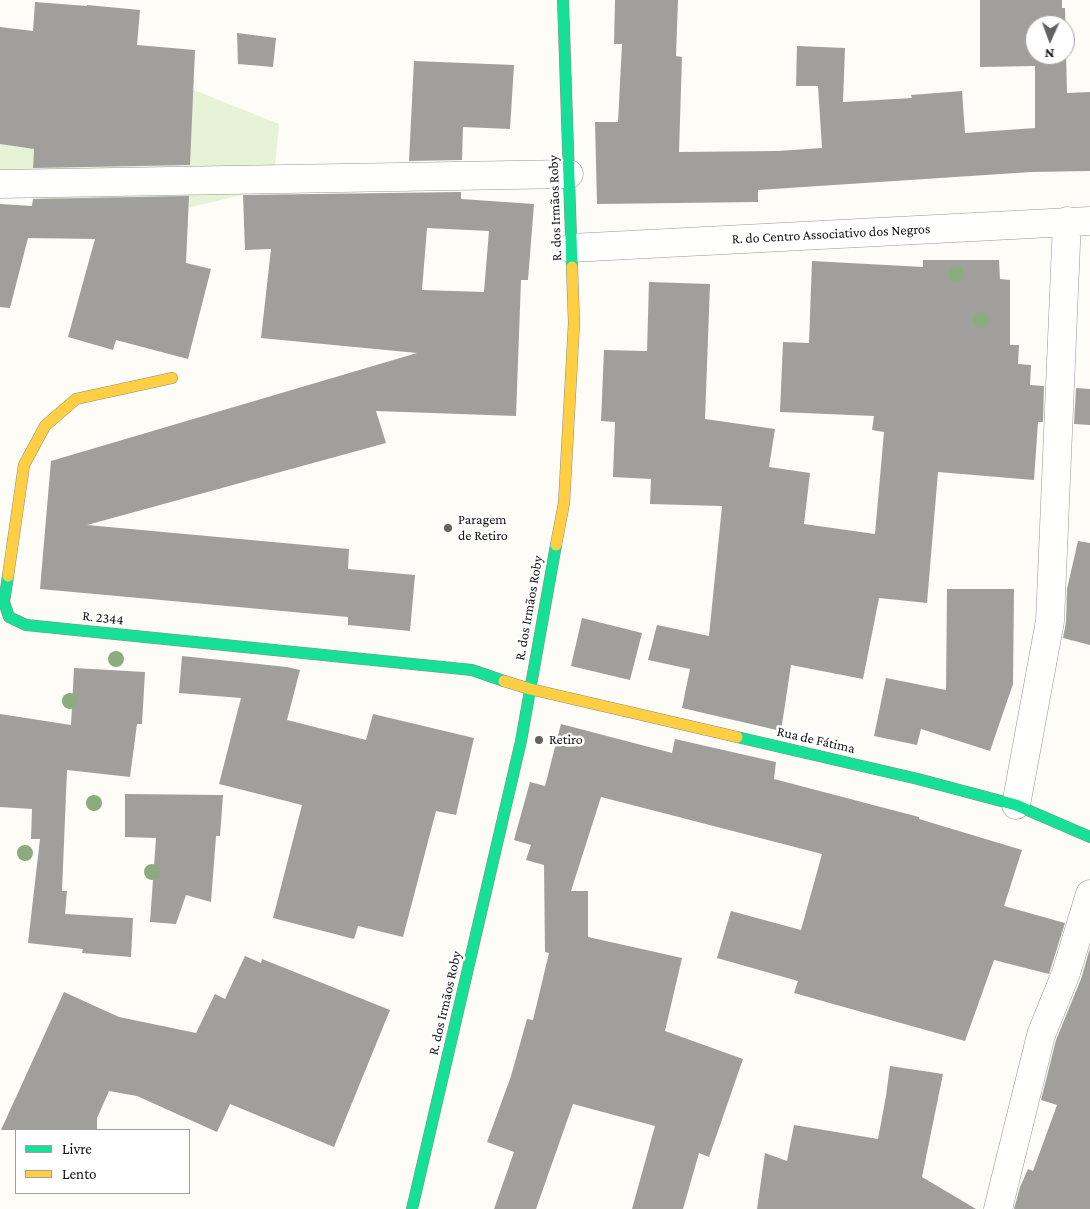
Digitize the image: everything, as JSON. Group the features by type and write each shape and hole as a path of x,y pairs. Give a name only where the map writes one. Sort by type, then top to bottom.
{"street":[{"name":"R. dos Irmãos Roby","path":"412,1209 508,798 564,503 574,322 563,0"},
{"path":"0,184 569,174"},
{"path":"1016,805 1050,620 1079,221"},
{"name":"R. do Centro Associativo dos Negros","path":"572,248 1079,221"},
{"name":"R. 2344","path":"172,378 76,399 45,426 24,465 4,602 9,617 26,625 472,670 530,689"},
{"name":"Rua de Fátima","path":"530,689 918,779 1016,805 1090,837"},
{"path":"998,1209 1041,1035 1066,973 1090,894"}],"green space":[{"path":"0,70 194,90 279,124 273,187 184,209 0,196"}],"building":[{"path":"615,0 678,0 676,56 682,57 679,152 778,151 822,148 818,86 796,86 797,46 845,48 843,102 912,98 911,95 962,91 965,133 1035,128 1035,66 980,67 980,0 1062,0 1062,8 1065,8 1065,15 1025,15 1025,65 1066,65 1067,93 1090,92 1090,171 1031,172 758,190 758,202 597,204 595,122 618,122 622,44 614,44"},
{"path":"35,2 140,10 137,45 195,50 190,165 33,168 34,149 0,144 0,27 33,31"},
{"path":"237,33 276,38 273,67 238,64"},
{"path":"414,61 514,65 510,129 463,127 462,160 409,161"},
{"path":"461,192 461,199 534,204 528,280 521,280 516,416 376,411 386,443 87,525 349,549 348,569 415,575 410,631 348,625 348,617 40,589 51,461 417,353 261,338 271,249 245,250 243,195","holes":["427,228 489,231 484,292 422,290"]},
{"path":"189,196 186,263 211,269 188,359 116,340 113,350 68,337 95,239 28,238 10,308 0,307 0,204 32,206 33,199"},
{"path":"923,260 999,260 1000,279 1010,280 1010,345 1019,345 1018,364 1031,365 1030,385 1044,386 1043,422 1038,422 1034,480 938,472 927,603 879,598 863,679 791,665 781,731 682,708 690,669 648,660 657,625 709,636 722,506 650,504 651,479 613,477 615,422 601,421 604,350 647,351 649,282 710,284 705,419 775,429 769,467 810,473 804,524 875,534 884,432 872,430 874,416 780,412 783,342 809,343 812,261 923,267"},
{"path":"1076,388 1090,389 1090,425 1074,424"},
{"path":"1078,541 1090,543 1090,645 1063,638 1066,622 1067,589"},
{"path":"947,589 1014,589 1013,684 990,751 921,729 917,745 874,736 886,678 946,690"},
{"path":"582,618 642,633 630,680 571,666"},
{"path":"182,656 300,670 287,720 366,740 373,714 474,738 456,815 436,811 403,937 358,926 354,939 273,918 302,805 219,784 241,698 179,693"},
{"path":"74,668 145,672 142,724 137,724 130,777 67,770 62,891 67,891 65,914 133,918 131,957 82,953 83,949 28,943 40,839 31,839 32,809 0,807 0,714 71,725"},
{"path":"561,724 672,753 675,739 776,762 774,779 919,817 919,819 1022,850 1004,906 1065,923 1049,974 994,960 965,1041 794,993 798,981 717,958 731,911 801,930 822,854 601,797 571,891 588,891 588,937 682,958 665,1031 743,1059 709,1157 699,1153 683,1209 632,1209 655,1126 573,1104 536,1209 494,1209 514,1152 487,1142 511,1076 527,1019 533,1020 549,953 545,952 544,865 526,860 531,845 514,840 530,782 545,786"},
{"path":"125,794 223,795 220,836 216,836 211,902 186,895 176,924 150,922 156,838 125,837"},
{"path":"1090,948 1090,1209 1014,1209 1020,1187 1028,1169 1033,1171 1057,1105 1041,1100 1056,1040 1081,979"},
{"path":"245,956 261,963 262,959 390,1010 334,1147 230,1104 217,1132 137,1096 109,1091 97,1118 97,1129 1,1130 64,992 119,1017 196,1033 215,994 225,999"},
{"path":"890,1066 943,1074 922,1177 976,1209 757,1209 765,1153 787,1161 794,1125 878,1139"}],"traffic: fast":[{"path":"563,0 572,267"},
{"path":"412,1209 521,741 556,545"},
{"path":"8,576 4,602 9,617 26,625 472,670 504,681"},
{"path":"737,737 918,779 1016,805 1090,837"}],"traffic: slow":[{"path":"556,545 564,503 574,323 572,267"},
{"path":"8,576 24,465 45,426 76,399 172,378"},
{"path":"504,681 530,689 737,737"}],"place":[{"name":"Paragem de Retiro","path":"448,528"},
{"name":"Retiro","path":"539,740"}]}
